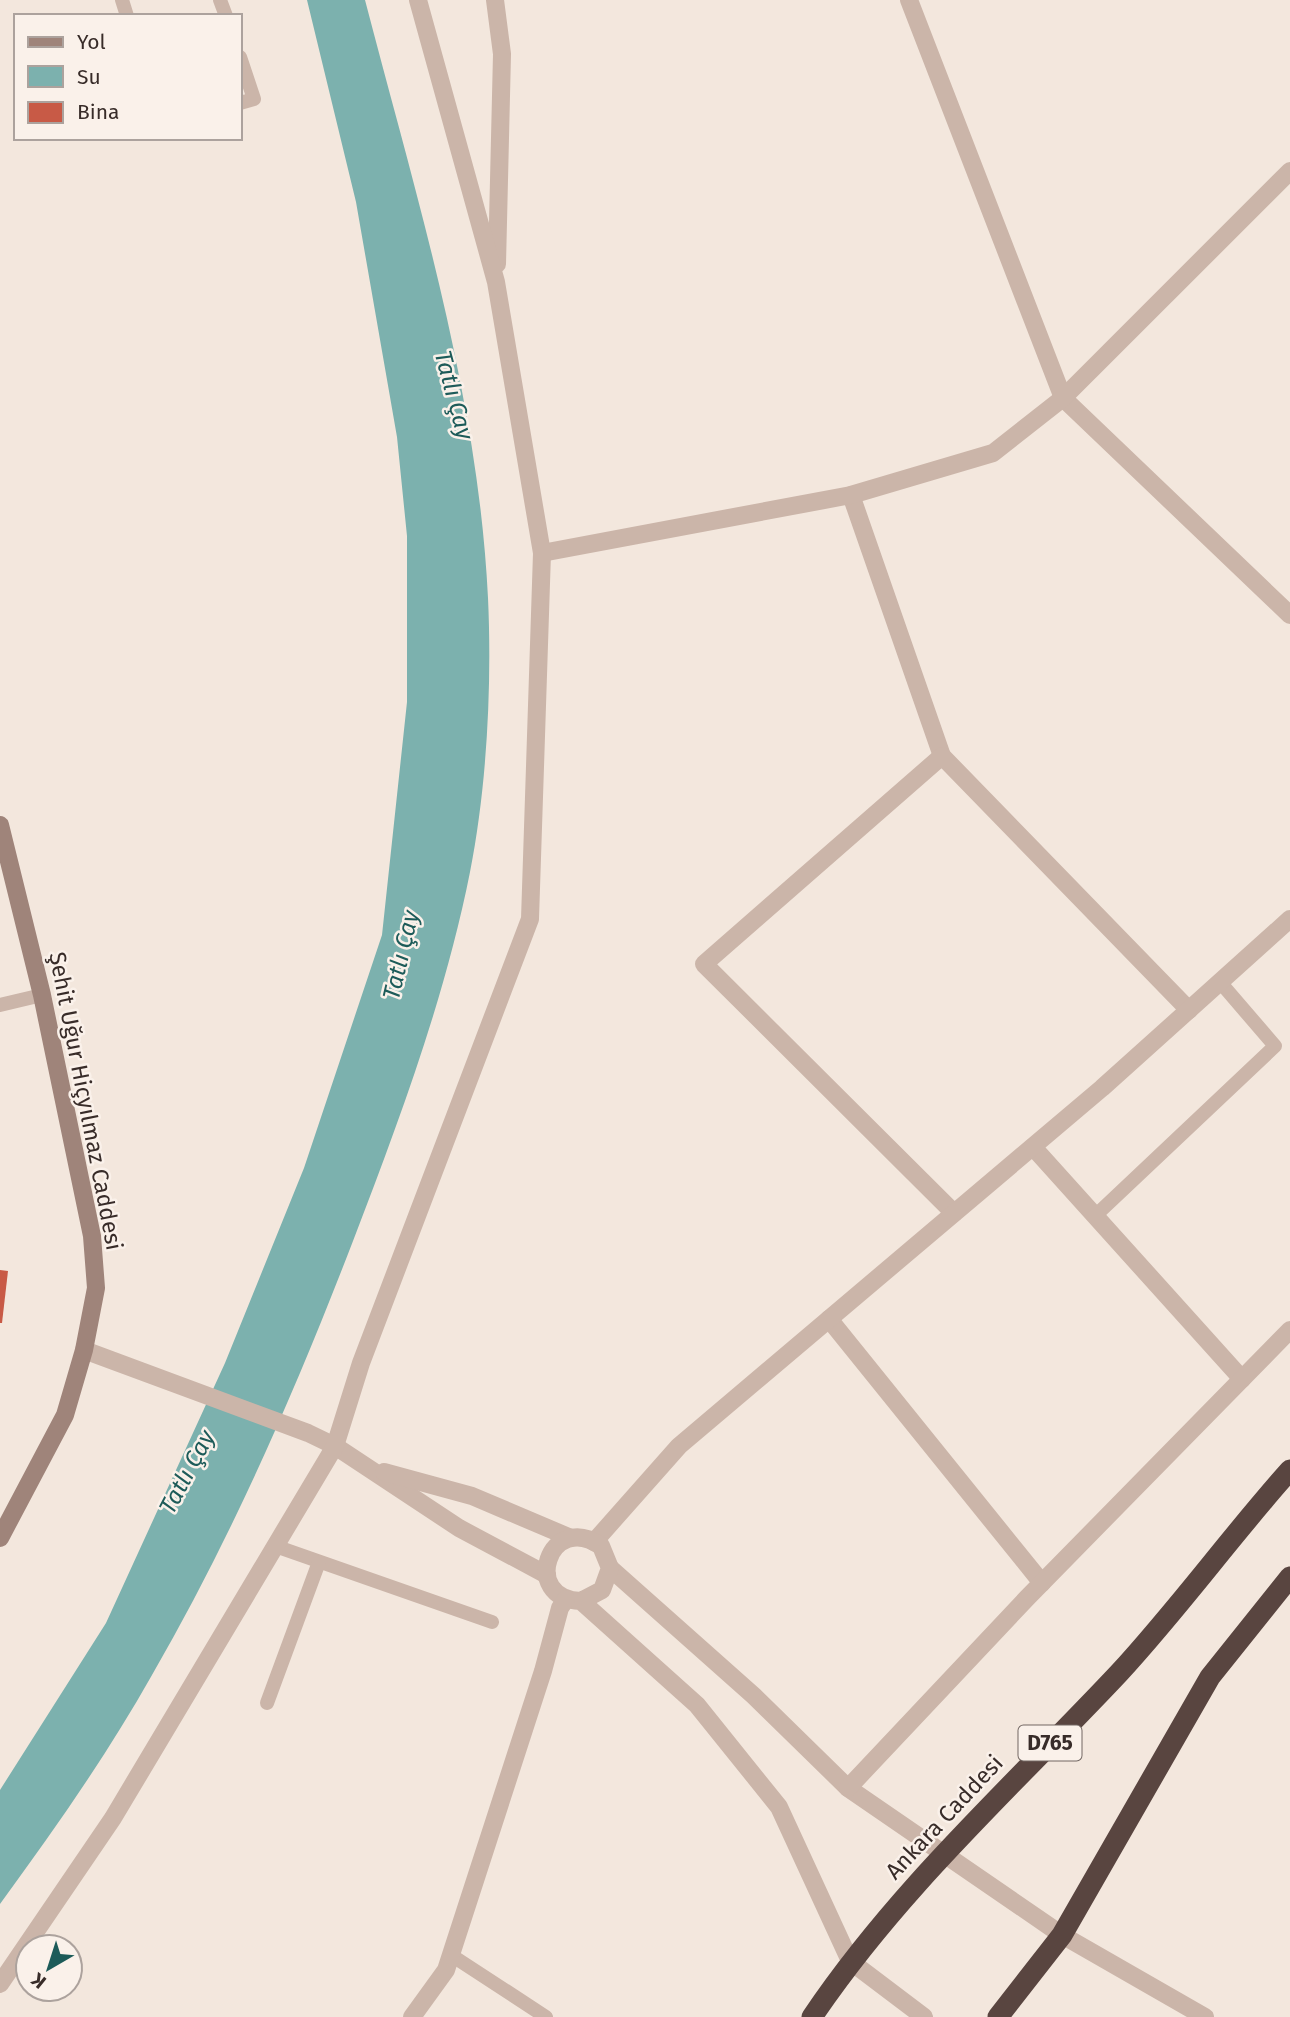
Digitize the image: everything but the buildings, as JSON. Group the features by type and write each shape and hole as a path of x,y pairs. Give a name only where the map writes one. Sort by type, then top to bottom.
{"highway":[{"name":"Ankara Caddesi","path":"812,2017 850,1961 943,1853 1120,1671 1290,1470"},
{"path":"998,2017 1062,1935 1210,1676 1290,1577"}],"street":[{"path":"0,1984 113,1818 335,1446 361,1363 530,919 542,553 496,282 418,0"},
{"path":"495,0 502,54 496,282"},
{"path":"909,0 1063,398 1290,615"},
{"path":"542,553 851,495 993,453 1063,398 1290,171"},
{"path":"851,495 942,757 1189,1010"},
{"path":"942,757 704,964 954,1213"},
{"name":"Şehit Uğur Hiçyılmaz Caddesi","path":"0,825 5,866 42,995 92,1236 96,1288 84,1350 65,1416 0,1538"},
{"path":"594,1542 679,1446 1033,1147 1290,919"},
{"path":"1033,1147 1242,1379"},
{"path":"829,1319 1042,1583"},
{"path":"848,1788 1042,1583 1290,1330"},
{"path":"84,1350 309,1433 335,1446 459,1528 547,1575"},
{"path":"370,1469 472,1496 571,1538 594,1542 606,1553 610,1568 603,1590 573,1600 560,1608 543,1671 446,1970 412,2017"},
{"path":"571,1538 552,1552 547,1575 553,1589 573,1600 696,1705 779,1807 850,1961 924,2017"},
{"path":"610,1568 744,1687 848,1788 1062,1935 1205,2017"}],"lane":[{"path":"242,63 254,99 242,102"},
{"path":"1096,1216 1276,1046 1220,982"},
{"path":"0,1004 42,995"},
{"path":"275,1546 492,1622"},
{"path":"268,1703 319,1562"},
{"path":"451,1955 546,2017"}],"water":[{"name":"Tatlı Çay","path":"307,0 365,0 424,222 458,371 472,446 488,598 487,735 476,839 448,966 404,1105 331,1296 261,1462 209,1570 135,1705 79,1792 0,1904 0,1790 106,1623 225,1363 304,1168 382,935 407,702 407,536 397,437 356,202"}]}
